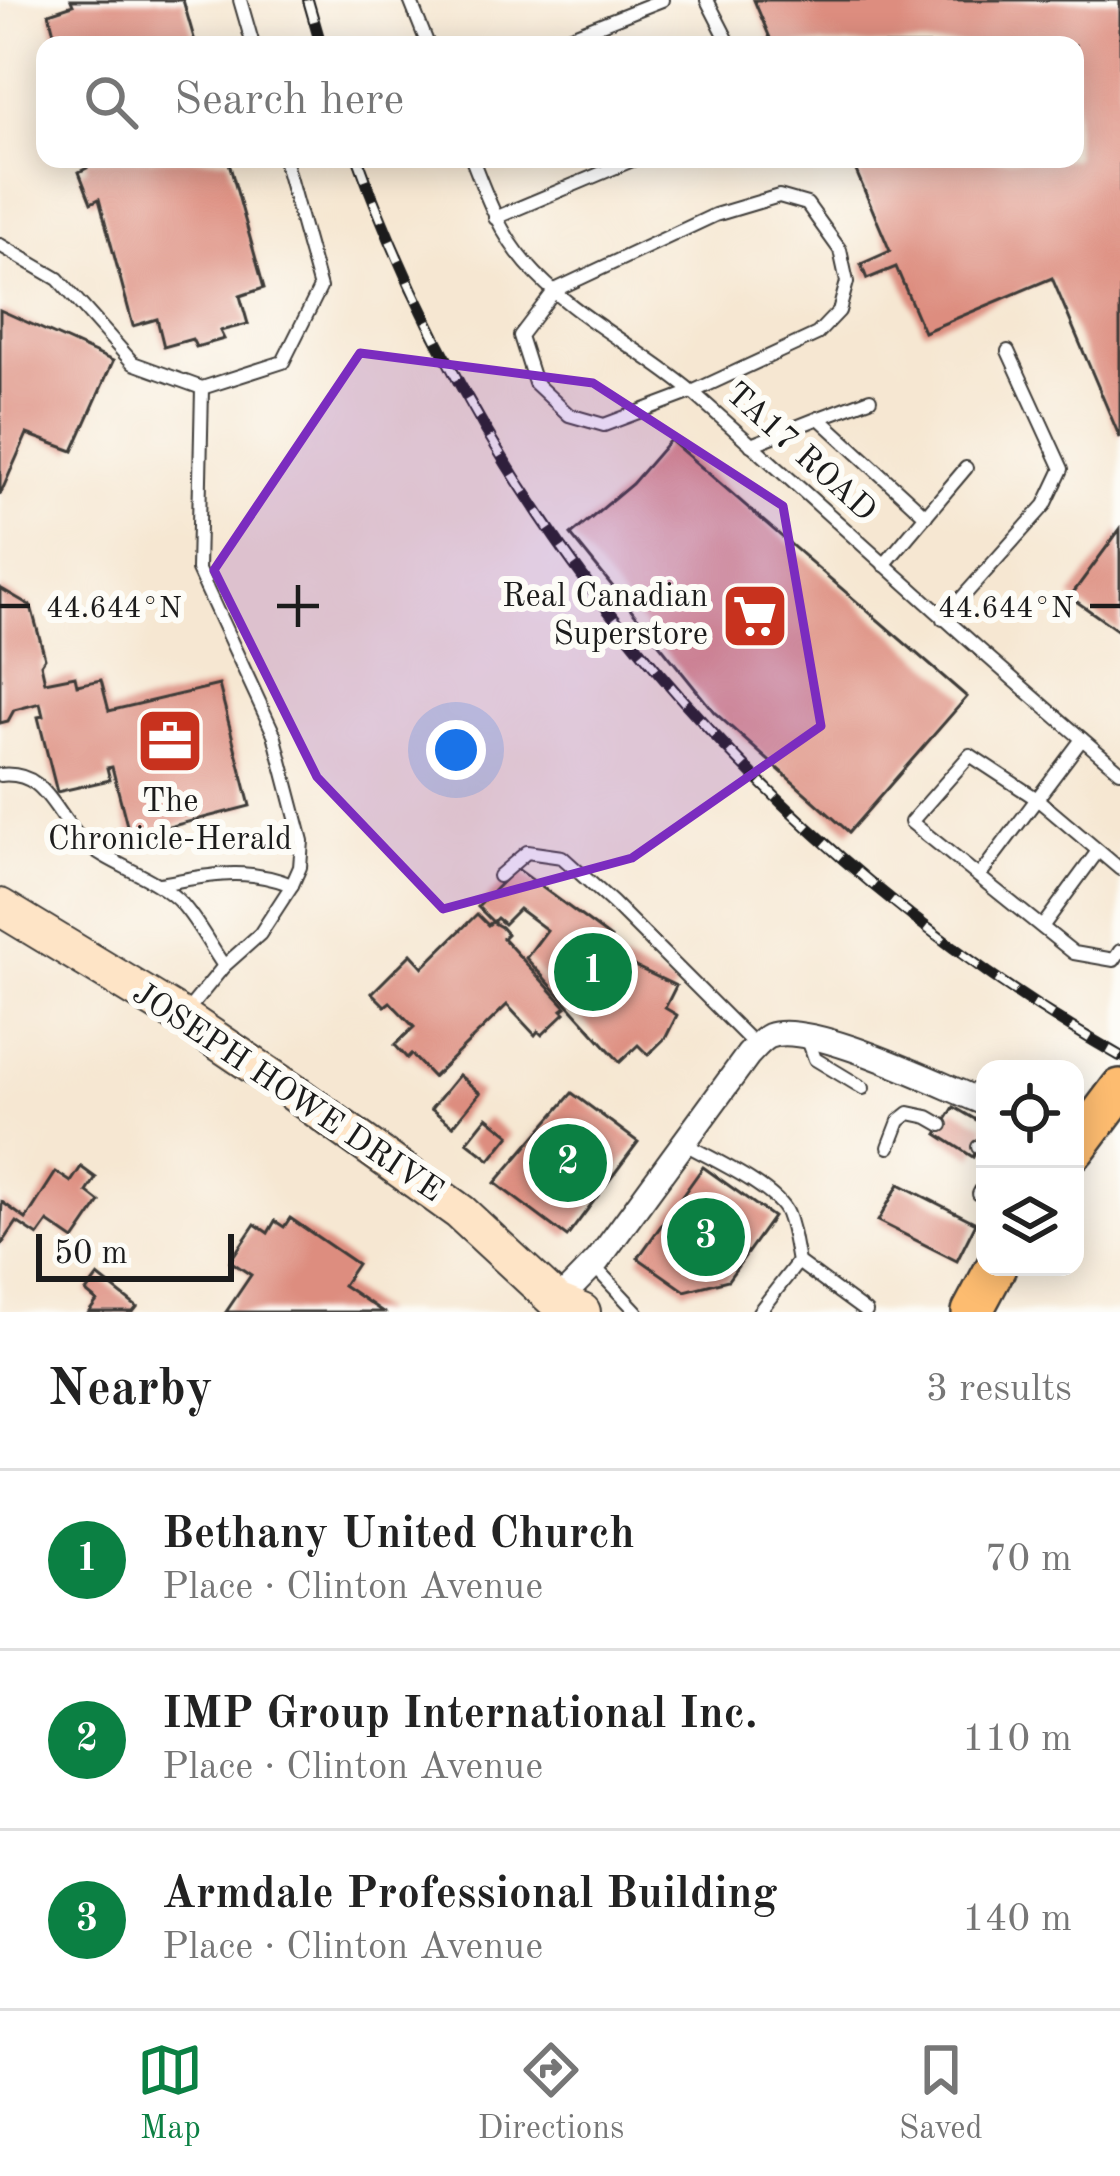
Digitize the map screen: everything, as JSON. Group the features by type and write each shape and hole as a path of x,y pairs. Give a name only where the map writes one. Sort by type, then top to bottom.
{"main road":[{"name":"JOSEPH HOWE DRIVE","path":"0,908 182,1017 460,1212 566,1308"},
{"path":"1084,1137 1120,1089"},
{"path":"972,1312 991,1276"}],"street":[{"path":"566,1308 683,1143 756,1046 769,1036 828,1040 976,1099"}],"lane":[{"path":"240,0 250,36"},
{"path":"410,0 424,36"},
{"path":"571,36 662,0"},
{"path":"707,0 725,36"},
{"path":"0,245 58,279 133,363 202,388 283,362 320,288 287,168"},
{"name":"TA17 ROAD","path":"476,168 500,231 529,267 692,392 1120,771"},
{"path":"495,218 614,168"},
{"path":"779,196 807,204 840,250 847,283 839,310 817,334 692,392 604,425 569,415 535,383 520,336 555,290 716,215 779,196"},
{"path":"943,619 1045,505 1062,469 1007,351"},
{"path":"182,1017 224,966 260,934 292,885 300,867 302,841 274,734 198,570 202,388"},
{"path":"751,445 870,399"},
{"path":"819,418 926,516"},
{"path":"884,565 966,468"},
{"path":"979,876 1082,739"},
{"path":"1120,869 1037,800 970,755 911,822 1074,953 1114,960 1120,951"},
{"path":"0,775 21,773 38,782 77,835 100,855 159,884 182,905 224,966"},
{"path":"1042,927 1098,851"},
{"path":"499,876 527,852 562,857 756,1046"},
{"path":"159,884 227,873 263,874 292,885"},
{"path":"806,1036 815,1059 863,1088"},
{"path":"889,1147 899,1120 909,1113 942,1125"},
{"path":"683,1143 779,1203 787,1211 798,1262 866,1312"},
{"path":"759,1312 798,1262"},
{"path":"593,1265 637,1312"}],"highlighted area":[{"path":"360,353 593,383 783,506 821,726 632,858 443,909 317,777 214,570"}],"building":[{"path":"71,0 183,0 193,36 55,36 49,13 73,5"},
{"path":"754,0 1120,0 1120,438 1052,278 924,332 896,267 867,279 861,264 890,251 855,168 1084,168 1084,36 769,36"},
{"path":"87,168 231,168 264,288 240,296 248,324 220,331 224,339 196,347 192,339 164,347 157,319 133,326 99,199 91,203 79,172"},
{"path":"0,310 113,361 73,451 27,434 0,495"},
{"name":"Real Canadian Superstore","path":"670,440 967,697 849,832 714,712 571,535 632,484"},
{"path":"1120,529 1120,632 1070,597"},
{"path":"0,588 31,606 45,658 41,664 45,682 75,676 77,685 101,680 109,711 219,685 250,806 130,837 112,767 107,768 110,780 57,792 38,717 43,716 40,703 14,710 8,721 0,723"},
{"path":"516,868 611,938 605,952 676,986 665,1008 677,1015 666,1037 648,1055 638,1045 620,1062 526,958 547,930 519,909 504,924 497,918 493,922 478,907"},
{"path":"477,914 488,925 501,927 507,934 503,938 566,1007 565,1013 542,1035 538,1031 535,1035 507,1005 433,1077 395,1045 414,1027 390,1002 385,1006 372,993 411,954 423,967"},
{"path":"459,1075 480,1093 453,1126 431,1109"},
{"path":"572,1093 638,1142 567,1237 495,1183"},
{"path":"954,1107 976,1120 976,1152 973,1157 937,1134"},
{"path":"487,1117 510,1135 490,1160 467,1142"},
{"path":"81,1167 96,1178 87,1192 100,1202 74,1240 48,1222 38,1236 17,1222 0,1247 2,1202 26,1219 56,1172 71,1182"},
{"path":"703,1167 773,1217 728,1280 685,1291 638,1258"},
{"path":"899,1184 976,1223 957,1261 878,1221"},
{"path":"290,1218 357,1264 343,1285 383,1312 226,1312 251,1275 230,1261 255,1224 268,1233 275,1221 284,1227"},
{"path":"98,1276 137,1307 133,1312 89,1312 97,1301 86,1292"}],"railway":[{"path":"308,0 318,36"},
{"path":"362,168 415,297 486,429 567,555 660,674 763,785 874,886 994,977 1120,1056"}],"place":[{"name":"Real Canadian Superstore","path":"755,616"},
{"name":"The Chronicle-Herald","path":"170,741"},
{"name":"Bethany United Church","path":"593,972"},
{"name":"IMP Group International Inc.","path":"568,1163"},
{"name":"Armdale Professional Building","path":"706,1237"}]}
